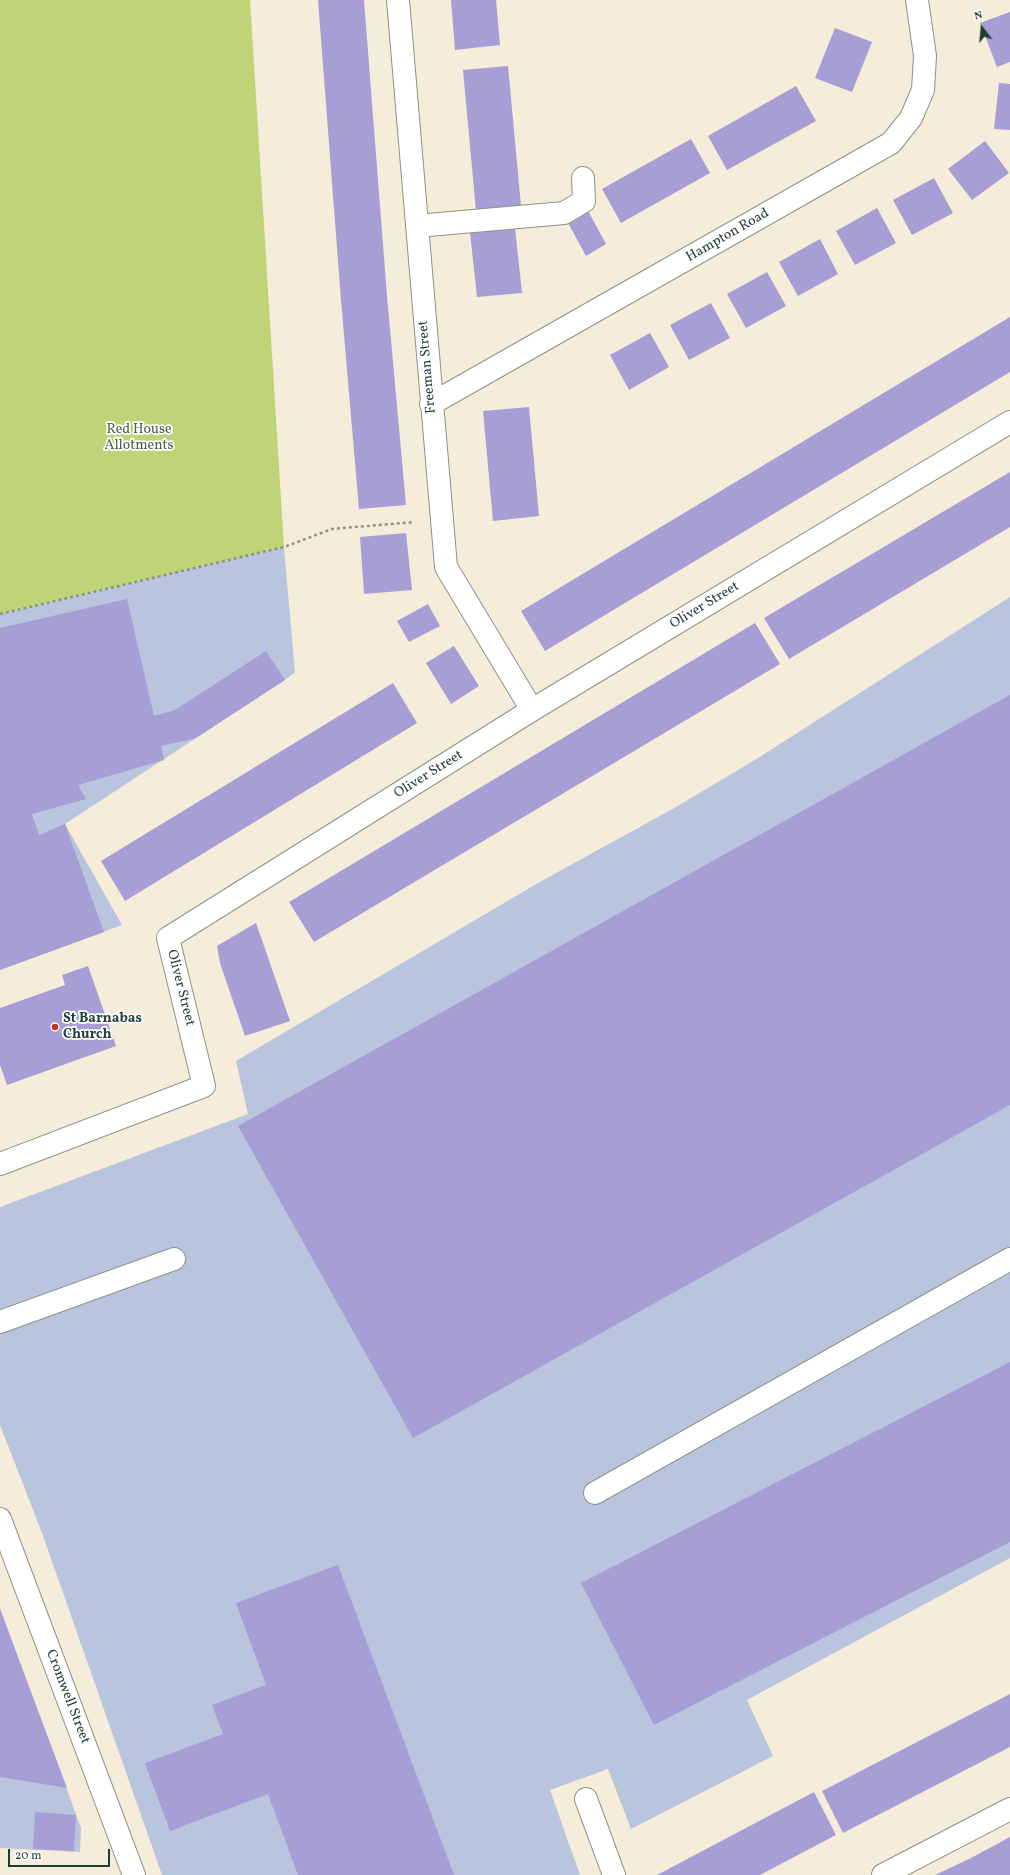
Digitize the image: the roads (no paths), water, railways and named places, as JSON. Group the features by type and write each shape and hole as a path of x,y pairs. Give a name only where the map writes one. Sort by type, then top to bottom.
{"street":[{"name":"Freeman Street","path":"398,0 446,567 532,710"},
{"name":"Hampton Road","path":"431,404 891,143 911,118 923,90 925,56 917,0"},
{"path":"417,226 564,213 584,201 583,178"},
{"name":"Oliver Street","path":"0,1164 204,1086 168,938 532,710 1010,422"},
{"path":"0,1322 174,1259"},
{"path":"595,1493 1010,1259"},
{"name":"Cromwell Street","path":"0,1519 134,1875"},
{"path":"586,1799 614,1875"},
{"path":"883,1875 1010,1809"}],"place":[{"name":"St Barnabas Church","path":"55,1027"}],"park label":[{"name":"Red House Allotments","path":"139,438"}]}
